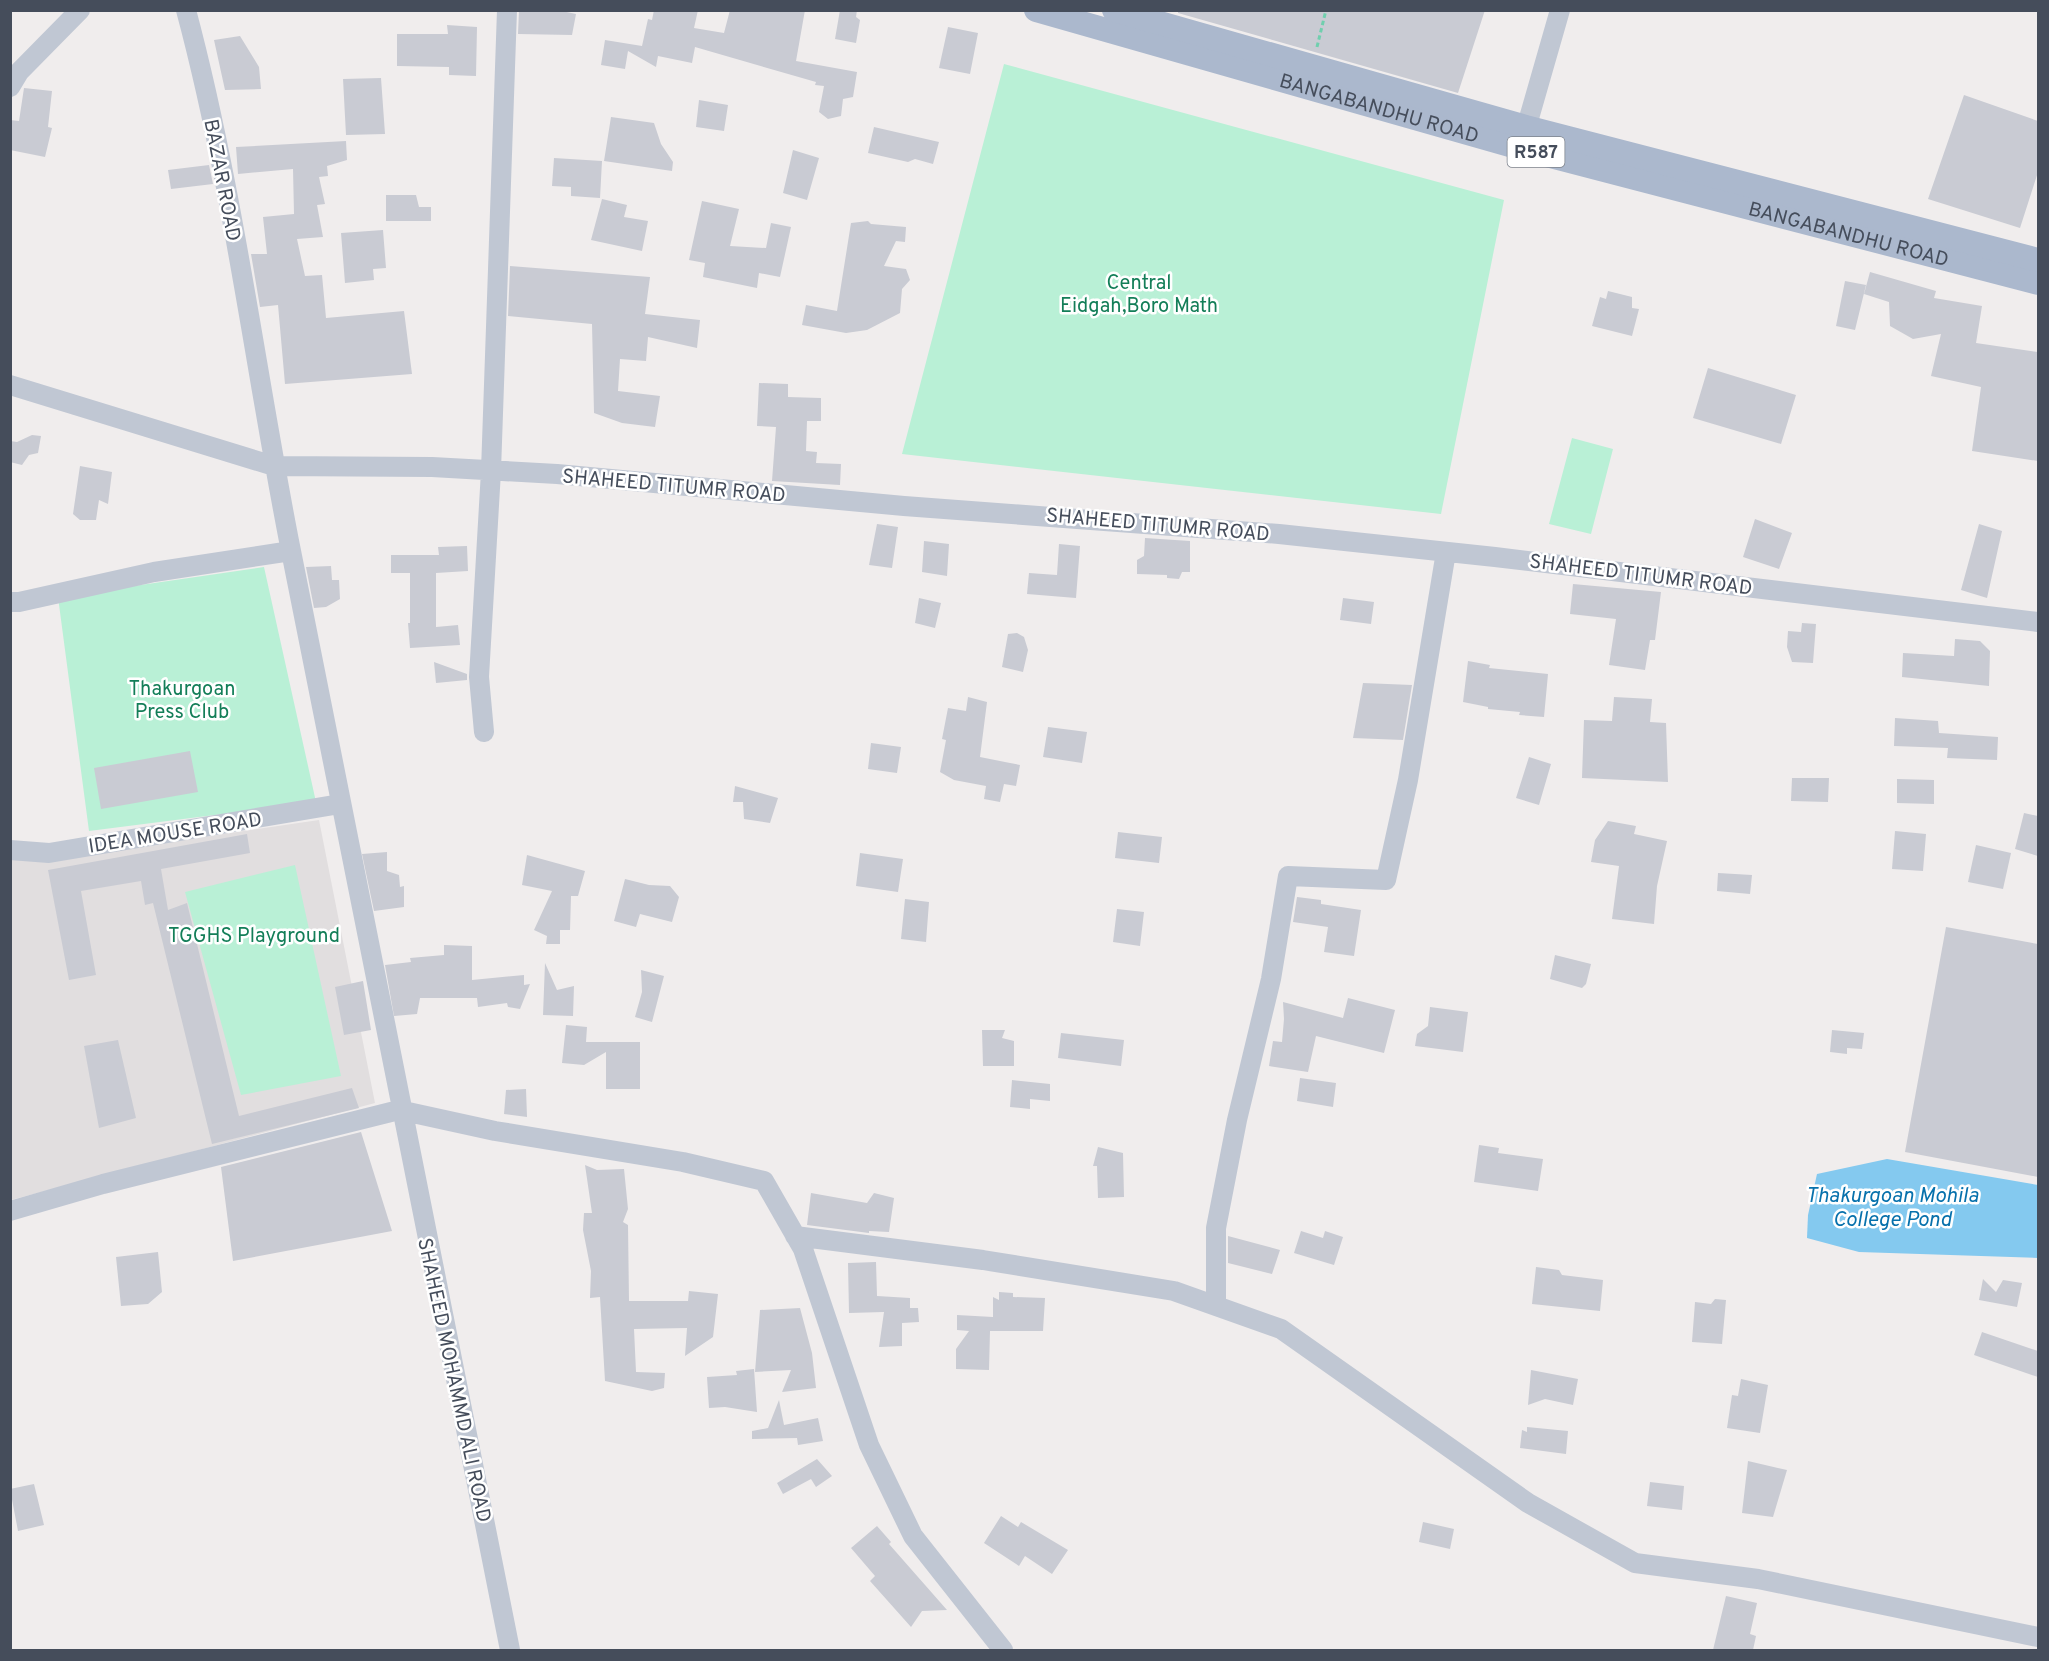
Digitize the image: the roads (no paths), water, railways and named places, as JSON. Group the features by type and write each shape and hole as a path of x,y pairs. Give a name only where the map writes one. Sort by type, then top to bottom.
{"main road":[{"name":"BANGABANDHU ROAD","path":"1036,10 1523,137 2038,260"},
{"name":"BANGABANDHU ROAD","path":"1114,10 1312,67 1523,137 2038,283"}],"street":[{"path":"10,87 19,72 80,10"},
{"name":"BAZAR ROAD","path":"186,10 215,135 274,466 340,804"},
{"path":"484,732 479,705 479,677 491,471 507,10"},
{"path":"1523,137 1560,10"},
{"name":"SHAHEED TITUMR ROAD","path":"10,385 274,466 432,467 1157,524 1446,552 2038,622"},
{"path":"10,602 19,602 154,572 291,552"},
{"path":"1216,1306 1216,1228 1271,979 1288,876 1386,880 1408,780 1446,552"},
{"name":"IDEA MOUSE ROAD","path":"10,850 50,853 340,804"},
{"name":"SHAHEED MOHAMMD ALI ROAD","path":"340,804 399,1110 510,1650"},
{"path":"10,1210 103,1184 399,1110 495,1131 683,1162 764,1181 803,1249 869,1445 913,1536 1003,1650"},
{"path":"795,1236 983,1260 1162,1289 1216,1306 1281,1329 1528,1503 1635,1563 1758,1579 2038,1637"}],"water":[{"name":"Thakurgoan Mohila College Pond","path":"1887,1159 2038,1185 2038,1258 1859,1252 1807,1238 1808,1215 1817,1174"}],"park label":[{"name":"Central Eidgah,Boro Math","path":"1139,294"},
{"name":"Thakurgoan Press Club","path":"182,700"},
{"name":"TGGHS Playground","path":"254,935"}]}
